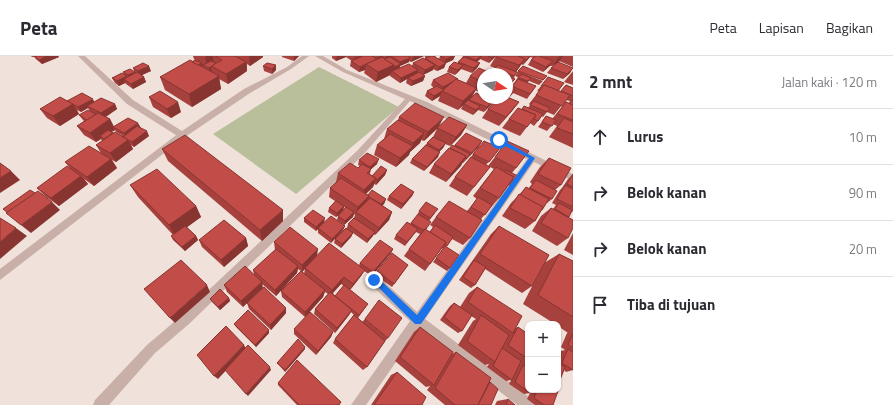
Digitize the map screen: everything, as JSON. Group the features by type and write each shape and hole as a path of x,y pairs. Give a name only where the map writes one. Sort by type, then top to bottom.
{"street":[{"path":"81,56 130,102 182,135"},
{"path":"0,276 182,135 247,91 289,68 306,56"},
{"path":"318,56 345,71 409,98 573,178"},
{"path":"100,405 152,349 185,320 360,153 409,98"},
{"path":"358,405 418,321 487,229 532,158"},
{"path":"374,280 418,321 528,405"}],"green space":[{"path":"319,67 399,107 296,194 213,134"}],"building":[{"path":"34,56 47,56 39,60"},
{"path":"215,56 235,56 246,62 226,74 211,66 222,60"},
{"path":"363,56 372,56 377,59 360,67 351,61"},
{"path":"391,56 408,56 410,58 400,62"},
{"path":"431,56 446,63 439,67 425,58"},
{"path":"440,56 453,56 446,59"},
{"path":"465,56 481,56 476,60"},
{"path":"496,56 518,56 525,59 519,65"},
{"path":"518,56 530,56 526,60"},
{"path":"536,56 553,61 546,67 531,60"},
{"path":"382,57 394,65 378,72 366,64"},
{"path":"390,57 401,64 394,67 394,65 384,59"},
{"path":"464,57 480,63 474,68 458,62"},
{"path":"423,58 435,65 425,70 413,63"},
{"path":"190,60 219,76 189,94 160,77"},
{"path":"195,60 202,63 198,65 192,62"},
{"path":"211,61 216,63 209,68 203,65"},
{"path":"454,62 463,65 458,70 449,67"},
{"path":"558,62 573,68 567,74 551,68"},
{"path":"143,63 149,66 138,71 133,68"},
{"path":"267,63 276,65 272,69 263,66"},
{"path":"409,64 418,70 401,78 392,71"},
{"path":"498,65 506,68 495,68"},
{"path":"523,66 547,76 543,80 518,71"},
{"path":"130,69 135,72 128,75 123,72"},
{"path":"477,70 477,79 470,76"},
{"path":"513,71 517,72 513,76"},
{"path":"137,72 144,77 131,84 124,79"},
{"path":"419,72 425,76 413,81 408,78"},
{"path":"122,73 127,76 117,81 112,78"},
{"path":"448,73 458,79 443,87 433,80"},
{"path":"522,74 531,78 528,81 518,78"},
{"path":"548,77 564,83 558,91 544,85 541,86"},
{"path":"456,79 477,88 463,101 442,91"},
{"path":"518,79 536,86 530,94 513,86"},
{"path":"544,85 570,95 562,106 536,95"},
{"path":"566,85 573,88 573,96 561,91"},
{"path":"437,86 444,90 434,96 427,91"},
{"path":"160,91 178,102 167,109 149,97"},
{"path":"82,93 93,99 78,107 67,101"},
{"path":"476,93 477,93 477,103 469,100"},
{"path":"60,97 73,104 53,116 40,109"},
{"path":"101,98 115,104 101,113 87,106"},
{"path":"468,100 480,106 476,110 464,104"},
{"path":"513,100 519,102 506,117 488,109 493,104 513,104"},
{"path":"573,100 573,105 569,104"},
{"path":"534,101 550,108 547,112 530,105"},
{"path":"566,102 573,105 573,120 557,114"},
{"path":"415,103 444,117 428,132 399,117"},
{"path":"479,104 490,104 487,107"},
{"path":"524,106 543,114 538,121 534,119 536,115 522,109"},
{"path":"518,108 536,115 527,127 509,119"},
{"path":"88,110 96,114 87,120 79,115"},
{"path":"98,113 110,119 90,133 77,126"},
{"path":"546,116 556,120 552,126 542,122"},
{"path":"449,117 467,125 456,137 437,128"},
{"path":"128,118 138,123 124,133 113,127"},
{"path":"564,118 573,122 573,134 557,128"},
{"path":"398,120 424,133 413,143 387,129"},
{"path":"137,126 147,131 132,142 123,137"},
{"path":"108,130 113,133 104,139 100,136"},
{"path":"115,132 128,140 110,153 96,145"},
{"path":"466,133 482,141 472,153 455,145"},
{"path":"390,134 413,146 400,158 377,145"},
{"path":"185,135 283,210 260,230 162,149"},
{"path":"433,137 446,143 439,150 427,143"},
{"path":"484,141 500,148 489,162 473,154"},
{"path":"507,141 529,151 516,168 495,157"},
{"path":"426,145 440,152 427,167 412,159"},
{"path":"452,145 470,154 466,159 466,156 450,148"},
{"path":"89,146 111,159 87,177 65,162"},
{"path":"449,148 466,156 451,174 434,164"},
{"path":"367,153 379,159 370,167 359,160"},
{"path":"471,157 490,167 474,187 455,177"},
{"path":"549,158 571,168 561,185 538,174"},
{"path":"0,163 11,171 0,178"},
{"path":"350,163 358,168 362,164 371,169 367,173 376,178 364,190 338,173"},
{"path":"67,166 81,176 51,198 37,188"},
{"path":"381,166 387,170 377,180 372,176"},
{"path":"496,167 514,177 499,198 480,188"},
{"path":"157,169 196,206 169,225 130,185"},
{"path":"506,170 518,176 514,181 512,180 514,177 505,172"},
{"path":"573,174 573,187 567,184"},
{"path":"341,178 369,196 358,207 330,188"},
{"path":"536,180 557,191 552,199 530,188"},
{"path":"401,184 414,192 403,204 389,196"},
{"path":"565,185 573,189 573,207 557,199"},
{"path":"526,187 549,199 542,210 543,207 520,195"},
{"path":"30,190 35,193 8,213 3,209"},
{"path":"372,190 386,199 381,204 369,197 368,195"},
{"path":"38,191 52,202 21,225 6,213"},
{"path":"519,194 543,207 535,221 510,208"},
{"path":"478,197 492,205 485,215 471,207"},
{"path":"370,198 392,212 379,228 356,212"},
{"path":"336,201 344,206 337,213 329,208"},
{"path":"449,201 482,220 470,238 436,217"},
{"path":"426,202 438,209 430,218 419,211"},
{"path":"559,203 572,210 569,217 555,209"},
{"path":"346,207 354,212 345,221 338,216"},
{"path":"551,208 573,220 573,228 568,238 541,223"},
{"path":"313,210 325,218 316,227 304,218"},
{"path":"418,214 431,222 426,229 423,230 411,223"},
{"path":"331,216 345,226 332,239 318,228"},
{"path":"0,218 16,228 0,242"},
{"path":"354,218 375,232 368,239 348,224"},
{"path":"224,220 246,238 221,260 199,240"},
{"path":"407,222 418,229 407,242 396,235"},
{"path":"435,225 453,237 447,246 445,244 446,242 430,232"},
{"path":"185,226 196,236 182,247 171,236"},
{"path":"499,226 549,255 532,286 480,254"},
{"path":"290,227 318,249 302,265 274,242"},
{"path":"346,228 353,233 342,244 335,239"},
{"path":"425,229 446,242 430,264 409,249"},
{"path":"380,240 393,249 373,272 360,263"},
{"path":"329,243 365,270 353,284 344,277 332,290 305,268"},
{"path":"445,246 459,255 450,268 436,258"},
{"path":"276,249 298,266 275,290 253,270"},
{"path":"392,253 408,265 394,284 377,271"},
{"path":"559,254 573,261 573,317 538,295"},
{"path":"181,260 207,285 170,318 144,289"},
{"path":"474,260 486,267 475,285 463,277"},
{"path":"245,266 262,282 241,301 224,285"},
{"path":"301,271 325,290 305,312 281,291"},
{"path":"344,285 368,304 359,315 335,296"},
{"path":"264,287 286,308 270,325 247,303"},
{"path":"477,287 522,316 513,333 468,302"},
{"path":"220,289 229,298 218,307 210,299"},
{"path":"330,292 352,310 337,328 315,309"},
{"path":"379,300 402,318 388,338 365,319"},
{"path":"454,303 472,315 462,331 444,317"},
{"path":"248,310 269,330 255,345 234,324"},
{"path":"310,312 333,332 318,351 294,329"},
{"path":"354,315 385,341 367,367 335,339"},
{"path":"481,315 509,335 495,362 467,341"},
{"path":"226,326 244,345 214,376 197,355"},
{"path":"420,327 453,352 434,385 400,357"},
{"path":"518,327 525,332 525,357 508,345"},
{"path":"573,333 573,348 568,345"},
{"path":"298,339 305,347 285,370 277,363"},
{"path":"248,345 270,367 246,394 225,370"},
{"path":"502,348 521,361 512,380 493,366"},
{"path":"568,349 573,352 573,370 562,363"},
{"path":"456,352 491,378 478,405 455,405 435,388"},
{"path":"297,360 341,402 339,405 299,405 278,383"},
{"path":"523,365 525,367 525,389 515,382"},
{"path":"561,365 565,367 561,377"},
{"path":"397,372 426,397 422,405 374,405"},
{"path":"490,382 498,389 491,405 478,405"},
{"path":"536,393 557,393 553,405 544,405 534,398"},
{"path":"508,399 515,405 506,405"}],"route":[{"path":"374,280 418,321 532,158 499,140"}]}
